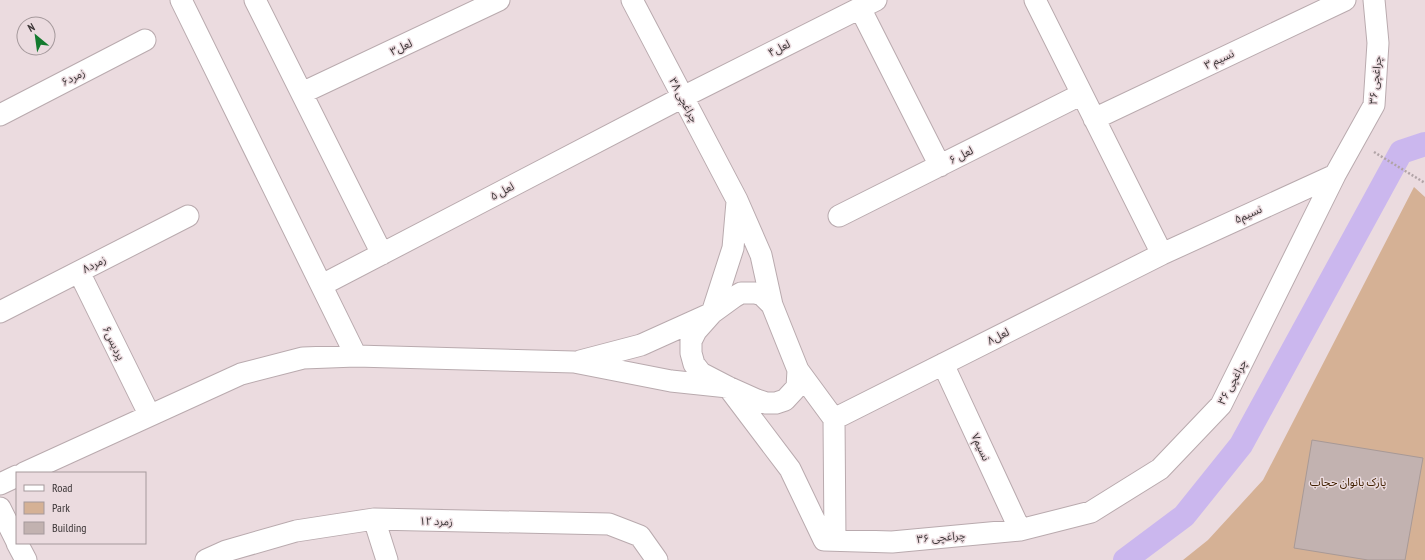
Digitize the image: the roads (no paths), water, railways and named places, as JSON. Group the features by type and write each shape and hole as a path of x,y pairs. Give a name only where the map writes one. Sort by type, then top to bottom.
{"street":[{"path":"180,0 356,356"},
{"path":"255,0 382,254"},
{"name":"لعل۳","path":"302,93 499,0"},
{"name":"چراغچی ۳۸","path":"632,0 737,200 760,255 772,305"},
{"path":"1035,0 1162,254"},
{"name":"نسیم ۳","path":"1094,118 1345,0"},
{"name":"چراغچی ۳۶","path":"829,540 892,542 1020,530 1091,512 1160,469 1221,405 1335,175 1374,105 1378,43 1374,0"},
{"path":"868,4 940,166"},
{"name":"لعل۴","path":"683,97 868,4"},
{"name":"زمرد۶","path":"0,114 145,40"},
{"name":"لعل ۶","path":"839,216 1082,94"},
{"name":"لعل ۵","path":"322,285 683,97"},
{"name":"نسیم۵","path":"1162,254 1335,175"},
{"path":"574,362 640,345 712,314 733,248 737,200"},
{"name":"زمرد۸","path":"0,312 188,216"},
{"name":"لعل۸","path":"834,419 1162,254"},
{"name":"پردیس۶","path":"79,272 149,414"},
{"path":"798,370 797,387 785,400 776,403 766,403 728,387 701,373 694,364 691,353 691,341 696,331 712,314 734,297 748,292 762,295 772,305 798,370 834,419 829,540"},
{"path":"26,472 149,414 241,374 303,358 356,356 574,362 671,381 728,387 790,469 829,540"},
{"name":"نسیم۷","path":"943,364 1020,530"},
{"path":"0,484 16,476"},
{"path":"0,508 16,541"},
{"path":"374,519 387,560"},
{"name":"زمرد ۱۲","path":"206,560 226,551 296,531 374,519 609,524 640,536 657,560"},
{"path":"18,544 26,560"}],"waterway":[{"path":"1125,560 1184,516 1241,445 1401,152 1425,144"}],"park label":[{"name":"پارک بانوان حجاب","path":"1348,482"}]}
